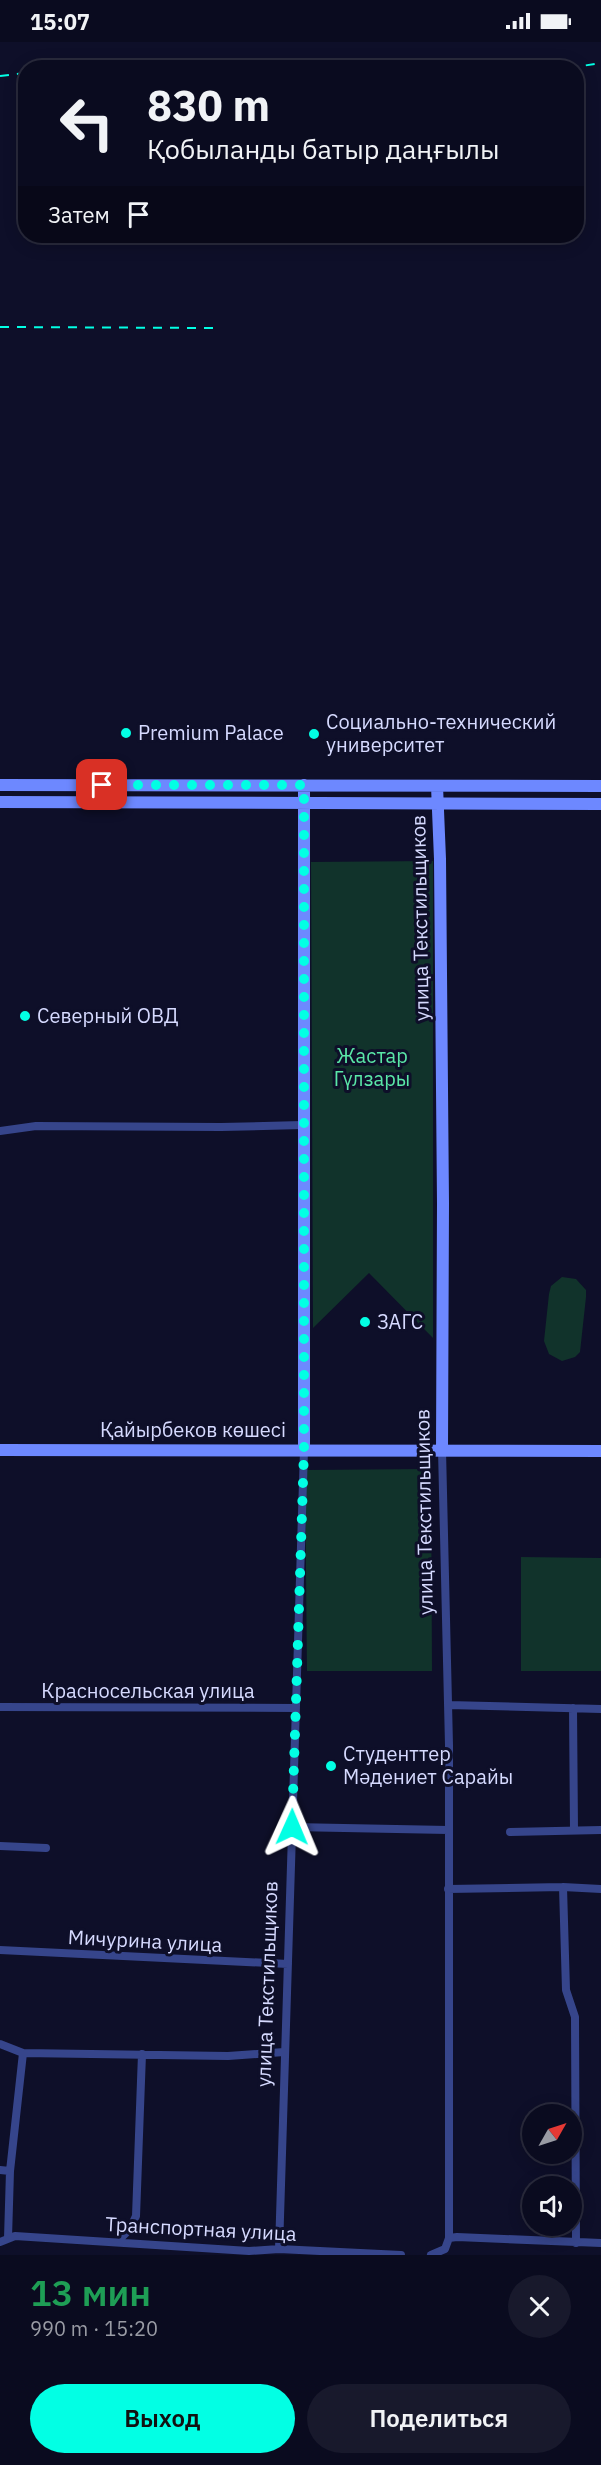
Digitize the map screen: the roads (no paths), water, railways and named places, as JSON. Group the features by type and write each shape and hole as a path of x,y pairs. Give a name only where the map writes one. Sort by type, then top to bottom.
{"street":[{"path":"0,785 601,786"},
{"name":"улица Текстильщиков","path":"279,2248 304,1450 302,1125 304,785"},
{"name":"улица Текстильщиков","path":"436,786 443,1203 442,1450 448,1705 449,2238"},
{"path":"0,802 601,804"},
{"path":"0,1131 36,1126 302,1125"},
{"name":"Қайырбеков көшесі","path":"0,1450 601,1451"},
{"path":"448,1705 601,1708"},
{"name":"Красносельская улица","path":"0,1707 296,1708"},
{"path":"573,1708 574,1830"},
{"path":"292,1827 448,1830"},
{"path":"510,1832 601,1830"},
{"path":"0,1846 46,1848"},
{"path":"448,1889 563,1887 601,1889"},
{"path":"563,1887 566,1990 574,2017 576,2243"},
{"name":"Мичурина улица","path":"0,1950 288,1964"},
{"path":"0,2044 23,2053 228,2056 284,2052"},
{"path":"4,2240 23,2053"},
{"path":"117,2242 130,2229 136,2217 142,2054"},
{"path":"0,2170 10,2171"},
{"name":"Транспортная улица","path":"4,2240 15,2236 249,2252 279,2248 401,2255"},
{"path":"431,2255 445,2249 449,2238 474,2236 601,2243"}],"railway":[{"path":"584,66 601,63"},
{"path":"0,76 18,74"},
{"path":"0,327 213,328"}],"place":[{"name":"Premium Palace","path":"126,733"},
{"name":"Социально-технический университет","path":"314,734"},
{"name":"Северный ОВД","path":"25,1016"},
{"name":"ЗАГС","path":"365,1322"},
{"name":"Студенттер Мәдениет Сарайы","path":"331,1766"}],"park label":[{"name":"Жастар Гүлзары","path":"372,1068"}]}
